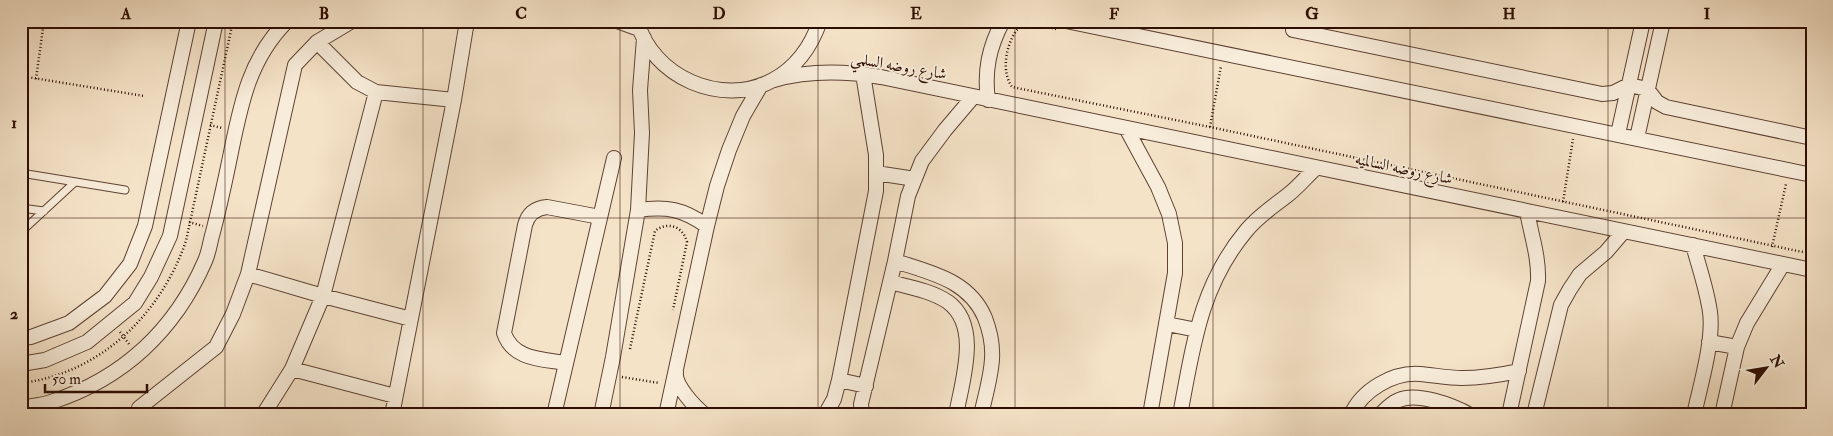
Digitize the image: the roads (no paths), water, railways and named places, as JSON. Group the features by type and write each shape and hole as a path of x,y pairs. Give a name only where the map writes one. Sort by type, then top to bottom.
{"street":[{"path":"21,338 31,337 70,323 105,296 130,264 145,226 189,21"},
{"path":"22,364 45,360 87,342 135,303 152,277 170,236 216,21"},
{"path":"139,408 216,347 233,314 248,274 295,65 317,42 352,21"},
{"path":"392,415 454,100 467,21"},
{"path":"601,415 610,375 638,210 642,133 640,30 617,21"},
{"path":"666,415 707,226 729,150 743,116 768,83 797,63 814,40 820,21"},
{"path":"988,100 986,86 988,59 994,39 1003,21"},
{"path":"1618,134 1643,21"},
{"path":"1637,138 1663,21"},
{"path":"22,407 50,403 100,382 137,355 161,334 180,308 206,260 244,93 260,55 286,22"},
{"path":"1062,25 1119,26 1224,55 1812,174"},
{"name":"شارع روضه السلمي","path":"640,30 656,58 673,73 694,84 716,90 739,90 790,75 814,73 863,74 988,100"},
{"path":"1293,30 1602,94 1613,93 1628,85 1647,89 1657,102 1666,107 1812,138"},
{"path":"317,42 357,82 376,92 454,100"},
{"path":"825,415 834,399 839,380 876,191 876,155 863,74"},
{"path":"263,415 292,369 323,296 376,92"},
{"path":"862,415 861,404 895,261 908,196 922,161 972,97"},
{"name":"شارع روضه السالميه","path":"988,100 1812,270"},
{"path":"1126,128 1158,187 1169,214 1175,243 1176,273 1150,415"},
{"path":"554,415 614,158"},
{"path":"1180,415 1204,302 1216,276 1230,252 1247,230 1267,210 1289,194 1316,168"},
{"path":"876,173 915,180"},
{"path":"566,363 523,355 513,349 504,333 525,225 532,212 547,207 600,217"},
{"path":"638,210 656,207 674,209 692,215 707,226"},
{"path":"1509,415 1538,281 1539,264 1527,211"},
{"path":"1534,415 1562,305 1580,274 1606,252 1624,231"},
{"path":"1693,245 1710,314 1709,342 1694,415"},
{"path":"895,261 938,275 962,287 980,307 991,332 992,359 981,415"},
{"path":"1722,415 1737,347 1776,262"},
{"path":"248,274 411,319"},
{"path":"890,282 940,298 949,303 962,318 968,337 956,415"},
{"path":"1167,324 1197,330"},
{"path":"1709,342 1737,347"},
{"path":"679,357 675,375 685,394 698,410 705,415"},
{"path":"292,369 396,396"},
{"path":"1351,415 1365,395 1381,383 1399,376 1418,374 1442,377 1478,377 1519,371"},
{"path":"839,380 866,386"},
{"path":"1380,415 1400,400 1414,397 1449,405 1470,415"},
{"path":"273,415 274,398"}],"lane":[{"path":"21,173 125,190"},
{"path":"21,232 75,182"},
{"path":"21,208 44,211"}]}
